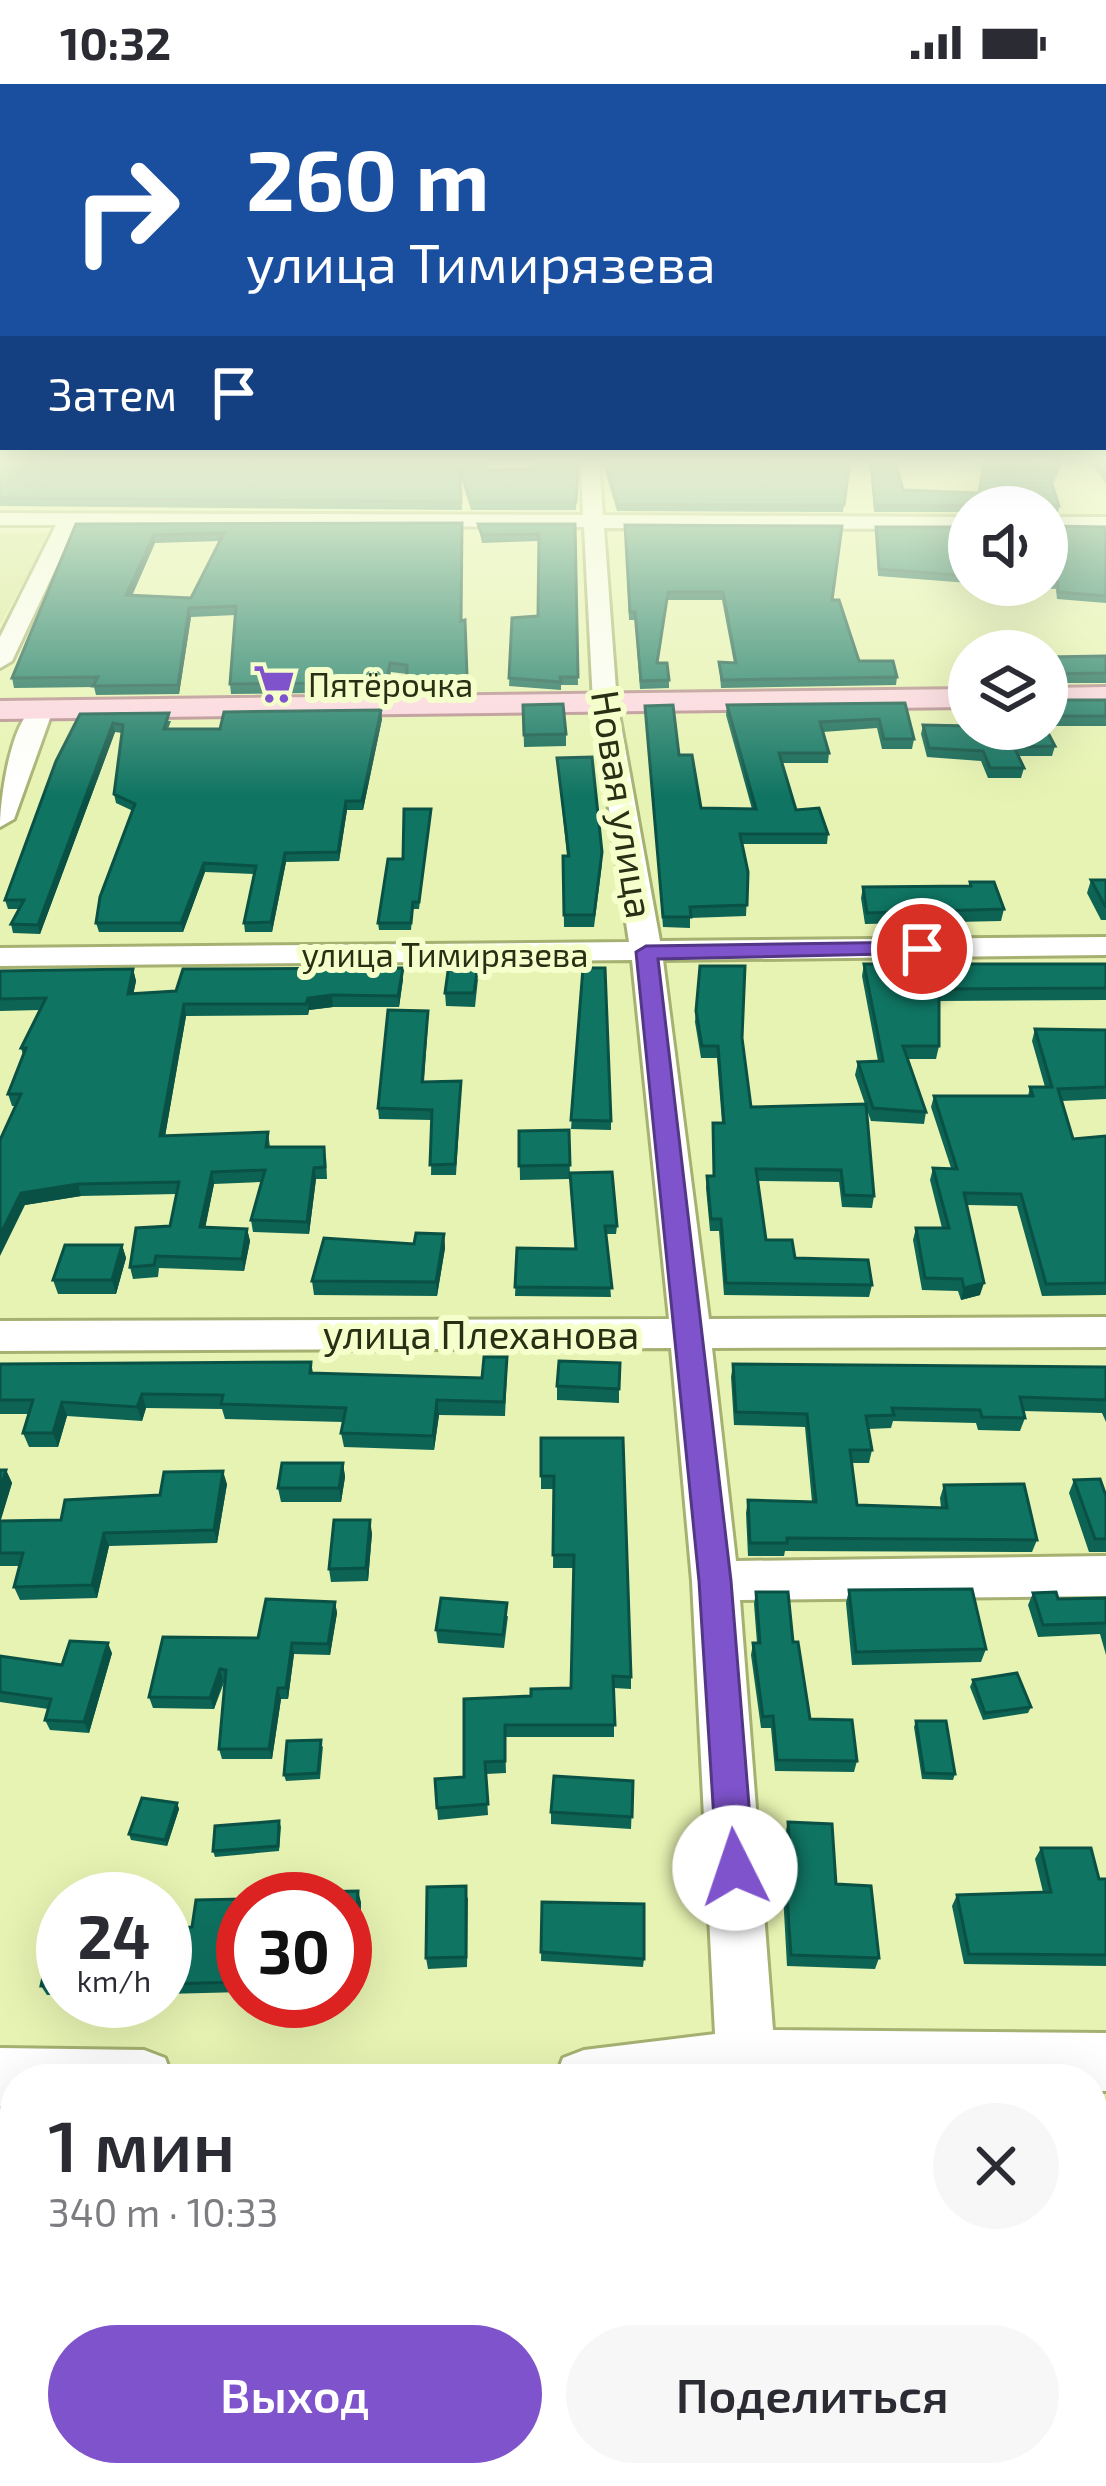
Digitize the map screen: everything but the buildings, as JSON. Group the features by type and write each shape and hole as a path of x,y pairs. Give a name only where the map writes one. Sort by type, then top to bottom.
{"main road":[{"path":"1068,697 1106,696"},
{"path":"0,710 948,698"}],"street":[{"path":"0,661 42,573"},
{"name":"Новая улица","path":"596,573 605,703 646,952 715,1581 748,2064"},
{"path":"1,814 41,710"},
{"name":"улица Тимирязева","path":"0,957 1106,946"},
{"name":"улица Плеханова","path":"0,1336 1106,1333"},
{"path":"715,1581 1106,1576"},
{"path":"1004,2064 1106,2062"}],"shaded area":[{"path":"0,573 29,573 0,624"}],"place":[{"name":"Пятёрочка","path":"274,684"}],"route":[{"path":"735,1868 715,1581 659,1033 646,952 922,949"}]}
